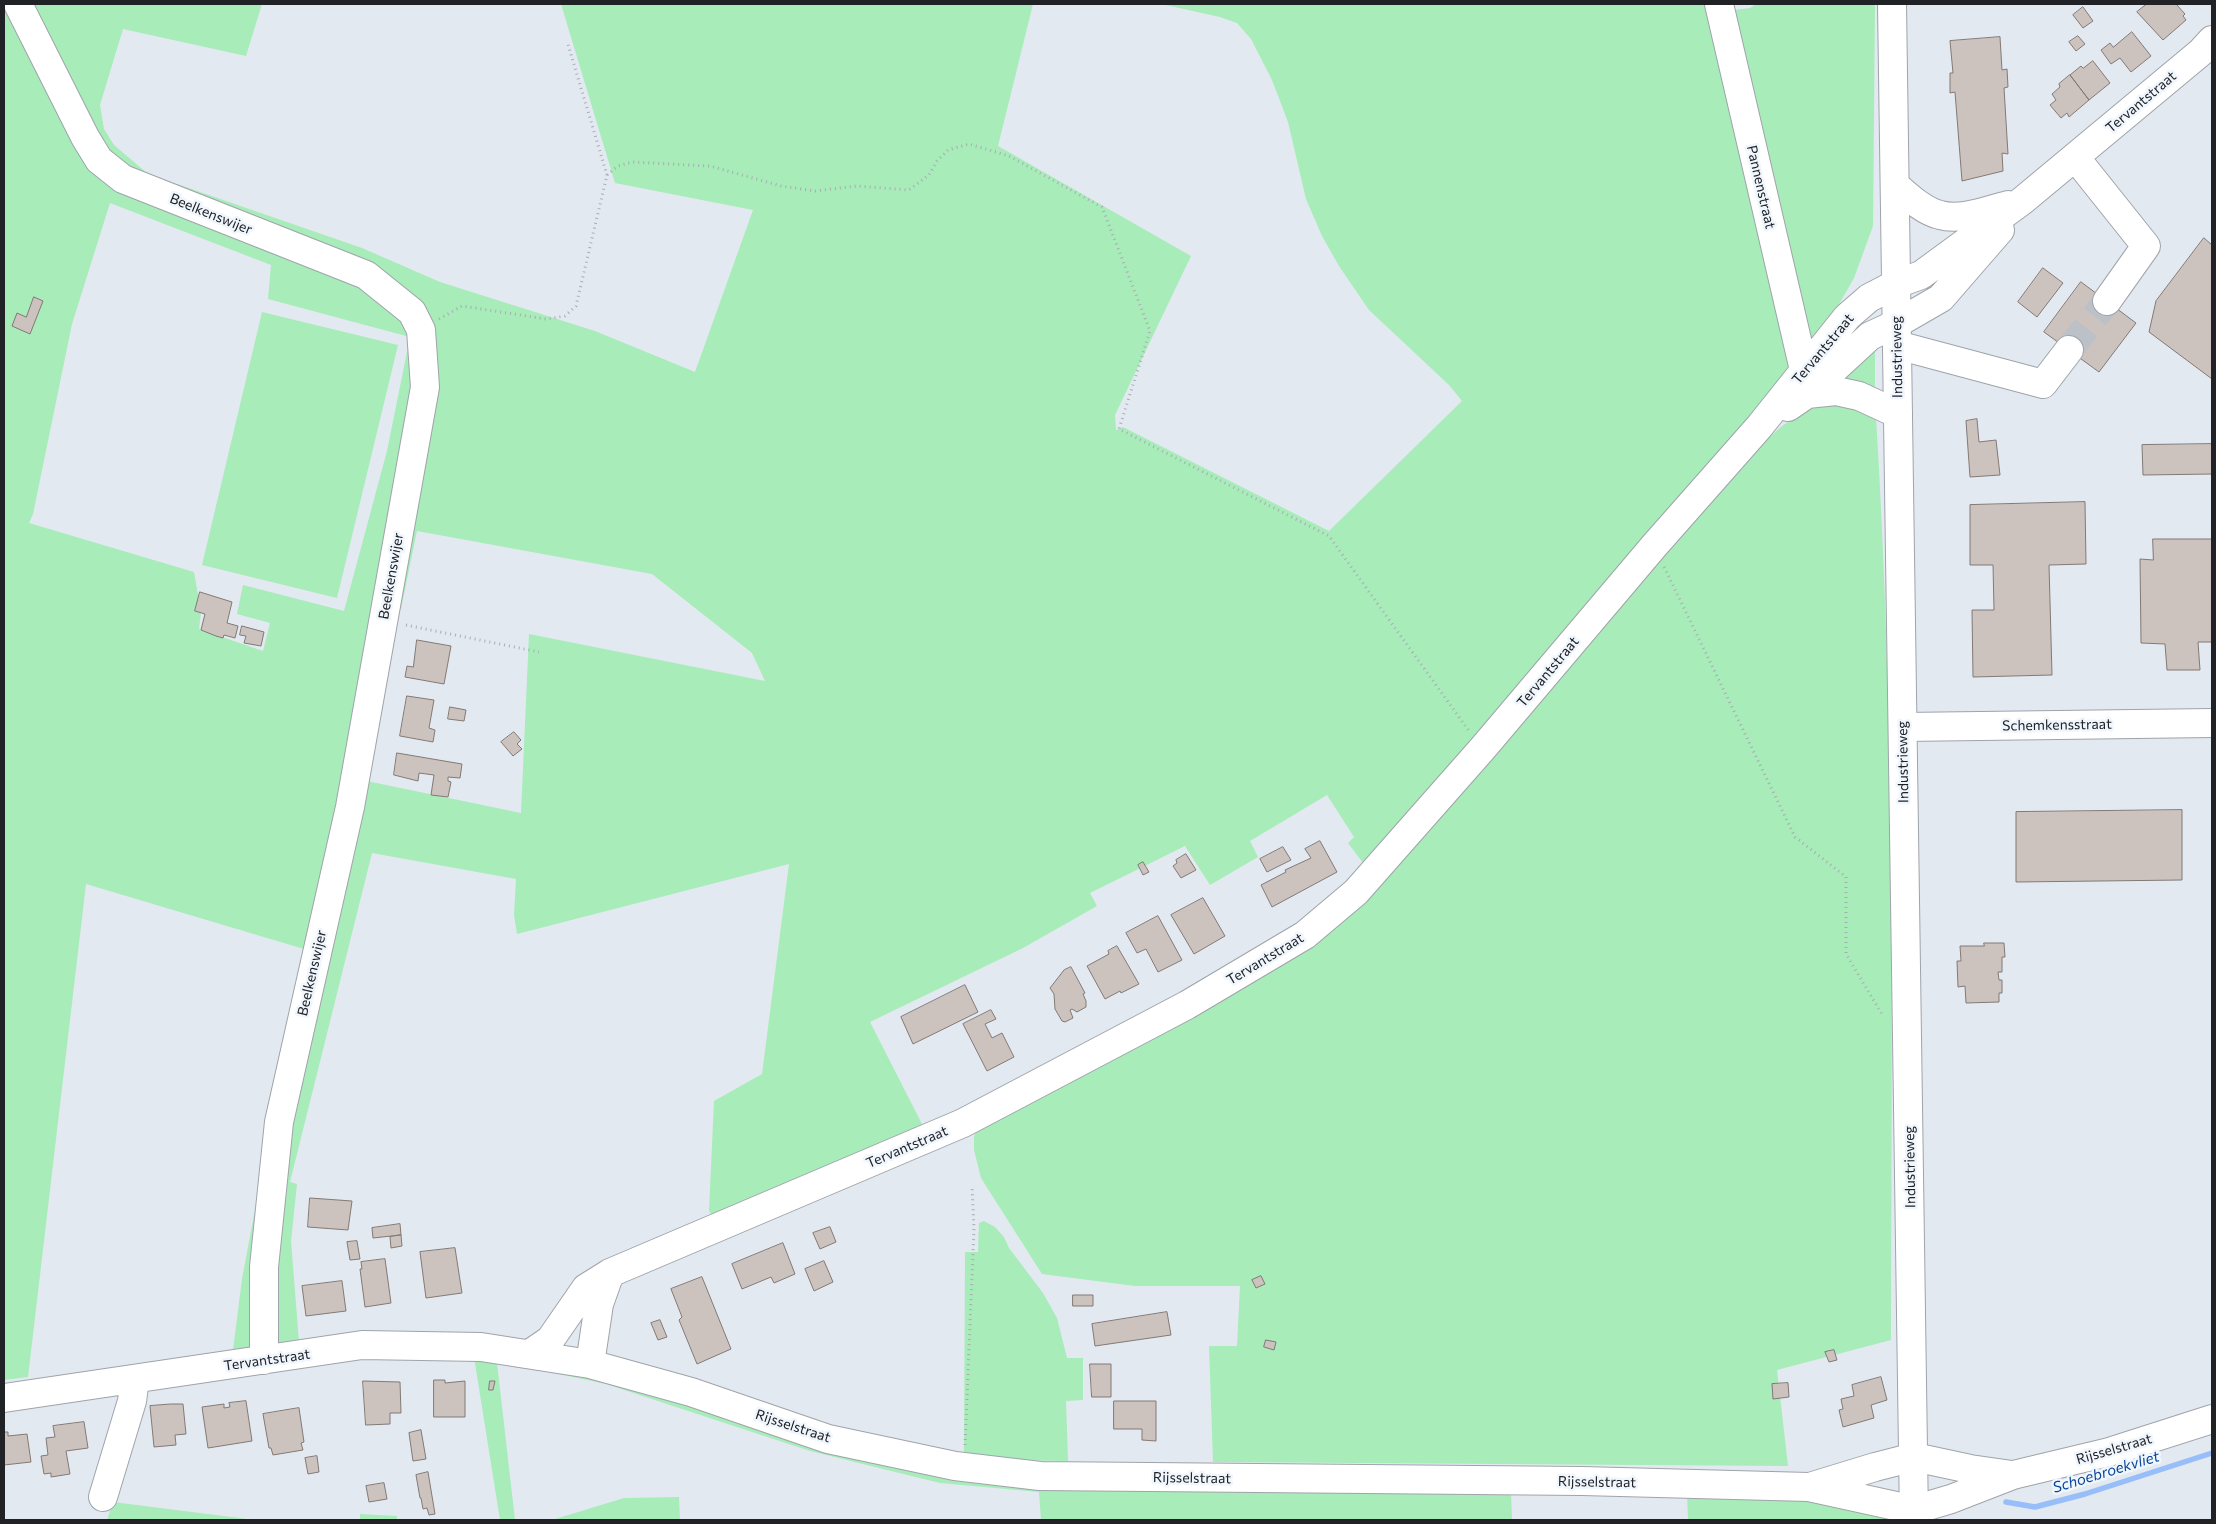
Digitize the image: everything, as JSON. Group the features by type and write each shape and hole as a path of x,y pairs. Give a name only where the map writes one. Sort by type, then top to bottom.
{"street":[{"name":"Beelkenswijer","path":"18,4 84,137 99,160 123,179 366,274 412,312 422,330 425,387 350,807 279,1122 264,1267 264,1360"},
{"name":"Pannenstraat","path":"1719,4 1806,382"},
{"name":"Industrieweg","path":"1892,4 1914,1515"},
{"name":"Tervantstraat","path":"1806,382 1847,317 1869,298 1896,284 1921,275 2022,201 2212,40"},
{"path":"2075,157 2146,246 2106,301"},
{"name":"Tervantstraat","path":"1895,185 1916,204 1940,215 1968,215 2022,201"},
{"name":"Tervantstraat","path":"531,1353 550,1340 586,1288 610,1273 963,1123 1187,1005 1305,935 1356,892 1483,748 1654,546 1759,427 1806,382 1870,336 1897,335 1941,298 1996,236 2022,201"},
{"path":"1897,335 2043,384 2069,350"},
{"name":"Tervantstraat","path":"1806,382 1859,396 1898,414"},
{"name":"Schemkensstraat","path":"1903,727 2212,723"},
{"path":"590,1364 600,1304 610,1273"},
{"name":"Tervantstraat","path":"4,1398 362,1345 481,1347 531,1353 590,1364"},
{"name":"Rijsselstraat","path":"590,1364 691,1392 828,1439 964,1468 1040,1476 1582,1481 1809,1487 1914,1515 2013,1475 2109,1452 2212,1419"},
{"path":"103,1497 132,1401 135,1379"},
{"name":"Rijsselstraat","path":"1809,1487 1914,1457 1970,1469 2013,1475"}],"path":[{"path":"422,330 462,306 546,319 565,316 576,306 607,175 567,41"},
{"path":"607,175 618,166 632,162 710,166 781,186 816,191 857,186 909,190 929,175 937,161 948,150 969,144 1009,156 1102,207 1150,331 1119,429 1329,536 1483,748"},
{"path":"1654,546 1795,837 1846,877 1846,954 1884,1017"},
{"path":"383,620 539,652"},
{"path":"964,1468 974,1229 972,1186"}],"green space":[{"path":"4,4 262,4 246,56 123,29 100,105 104,129 114,145 148,174 362,248 440,282 595,331 695,372 753,210 615,183 561,4 1033,4 998,146 1191,256 1115,415 1116,430 1123,427 1329,531 1462,401 1449,385 1369,310 1339,266 1322,236 1306,199 1288,122 1272,80 1251,39 1237,23 1220,17 1161,4 1732,4 1734,10 1750,8 1756,4 1875,4 1873,226 1854,278 1830,320 1795,367 1455,762 1363,863 1348,843 1354,837 1327,795 1250,841 1258,857 1210,885 1185,846 1090,893 1097,906 1023,948 870,1022 923,1126 713,1217 709,1211 714,1101 762,1074 789,864 517,934 514,915 516,879 372,853 290,1182 297,1184 291,1241 299,1342 233,1350 242,1279 304,949 86,884 28,1377 4,1380","holes":["110,203 271,265 268,299 410,337 387,451 344,611 243,585 237,614 270,623 263,651 199,629 201,612 194,572 29,523 33,514 72,324","417,531 652,574 752,653 765,681 529,634 521,813 362,780 387,607 401,609"]},
{"path":"262,312 398,345 337,598 202,565"},
{"path":"1871,344 1875,346 1875,391 1839,385"},
{"path":"1844,400 1876,417 1882,532 1891,878 1891,1340 1777,1370 1788,1466 1213,1462 1209,1346 1237,1346 1240,1286 1135,1286 1042,1274 981,1178 974,1150 974,1137 977,1126 1306,945 1760,446 1771,435 1797,416 1826,403"},
{"path":"984,1221 995,1227 1004,1237 1009,1248 1043,1293 1057,1318 1067,1358 1083,1358 1083,1400 1066,1401 1068,1461 998,1460 964,1456 965,1252 978,1252 979,1223"},
{"path":"474,1357 605,1376 899,1465 1511,1491 1512,1520 1041,1520 1039,1492 940,1483 810,1451 606,1384 512,1364 497,1363 515,1520 500,1520"},
{"path":"1687,1493 1777,1493 1889,1516 1891,1520 1688,1520"},
{"path":"679,1497 680,1520 552,1520 624,1498"},
{"path":"113,1502 255,1520 107,1520"},
{"path":"360,1514 397,1516 397,1520 360,1520"}],"building":[{"path":"2147,4 2176,4 2185,14 2183,16 2186,20 2163,40 2137,12"},
{"path":"2083,7 2093,21 2083,28 2073,15"},
{"path":"2132,32 2151,56 2131,72 2120,58 2111,64 2101,50 2110,43 2113,47"},
{"path":"2078,36 2085,44 2076,51 2069,42"},
{"path":"2000,37 2002,70 2007,69 2008,87 2004,88 2008,154 2002,153 2003,171 1962,181 1955,92 1950,93 1950,73 1953,73 1950,41"},
{"path":"2093,61 2110,83 2089,100 2070,75 2081,66 2083,68"},
{"path":"2070,75 2089,100 2069,117 2067,113 2061,118 2050,105 2056,100 2052,94 2060,87 2059,84"},
{"path":"2204,238 2212,245 2212,379 2149,332 2156,301"},
{"path":"2043,268 2063,283 2037,317 2018,302"},
{"path":"2081,282 2136,323 2099,372 2044,332"},
{"path":"34,297 43,301 30,334 12,326 17,313 26,317"},
{"path":"1977,419 1979,442 1996,440 2000,475 1970,477 1966,421"},
{"path":"2212,444 2212,474 2143,475 2142,445"},
{"path":"2085,502 2086,564 2049,565 2052,675 1973,677 1972,610 1994,610 1993,565 1970,565 1970,505"},
{"path":"2153,539 2212,539 2212,642 2198,642 2200,670 2167,670 2165,644 2141,643 2140,559 2153,560"},
{"path":"200,592 232,602 227,623 238,626 235,638 224,635 223,638 201,630 205,614 195,611"},
{"path":"242,626 264,632 261,646 244,643 246,636 240,635"},
{"path":"417,640 451,646 444,684 405,677 407,666 413,667"},
{"path":"407,696 434,700 429,728 435,730 433,742 400,736"},
{"path":"450,707 466,710 464,721 448,719"},
{"path":"514,732 521,740 517,744 522,749 513,756 501,742"},
{"path":"397,753 462,764 460,778 448,777 448,781 451,782 448,797 431,795 434,775 419,773 418,781 394,775"},
{"path":"2182,810 2182,880 2016,882 2016,812"},
{"path":"1320,841 1337,872 1272,907 1261,885 1286,872 1285,870 1311,858 1305,849"},
{"path":"1283,847 1291,860 1267,872 1260,859"},
{"path":"1186,854 1196,870 1181,878 1173,866 1177,863 1176,860"},
{"path":"1143,862 1149,872 1143,875 1138,865"},
{"path":"1203,898 1225,936 1194,954 1171,915"},
{"path":"1158,916 1182,960 1158,972 1146,949 1137,953 1126,933"},
{"path":"1984,943 2004,943 2005,957 2002,957 2002,972 1998,972 1999,980 2002,980 2002,993 1999,993 1999,1002 1966,1003 1965,986 1958,987 1957,961 1961,961 1960,946 1984,946"},
{"path":"1117,946 1139,984 1105,999 1087,966 1109,954 1108,951"},
{"path":"1071,967 1085,993 1083,994 1086,1007 1077,1012 1072,1009 1070,1010 1073,1018 1065,1022 1062,1021 1055,1009 1054,994 1050,988 1064,970"},
{"path":"965,985 978,1012 913,1044 901,1017"},
{"path":"991,1010 996,1019 985,1024 992,1038 1002,1033 1014,1057 987,1071 963,1024"},
{"path":"310,1198 352,1201 348,1230 308,1227"},
{"path":"400,1224 401,1235 373,1238 372,1228"},
{"path":"830,1227 836,1242 820,1249 813,1233"},
{"path":"401,1235 402,1246 391,1248 390,1237"},
{"path":"357,1241 360,1259 350,1260 347,1242"},
{"path":"783,1243 795,1274 774,1283 771,1277 742,1289 732,1264"},
{"path":"455,1248 462,1293 426,1298 420,1252"},
{"path":"385,1259 391,1303 365,1307 360,1269 362,1269 361,1262"},
{"path":"824,1261 833,1282 814,1291 805,1269"},
{"path":"1261,1276 1265,1284 1256,1288 1252,1280"},
{"path":"702,1277 731,1349 697,1364 679,1320 682,1317 671,1289"},
{"path":"342,1281 346,1311 306,1316 302,1286"},
{"path":"1073,1295 1093,1295 1093,1306 1073,1306"},
{"path":"1167,1312 1171,1335 1095,1346 1092,1324"},
{"path":"660,1320 667,1337 658,1340 651,1323"},
{"path":"1266,1340 1276,1342 1274,1350 1264,1347"},
{"path":"1834,1350 1837,1360 1829,1362 1825,1352"},
{"path":"1090,1364 1111,1364 1111,1397 1092,1397"},
{"path":"1881,1377 1887,1400 1871,1405 1874,1418 1843,1427 1839,1410 1843,1409 1841,1399 1854,1396 1852,1385"},
{"path":"434,1380 445,1380 445,1383 465,1381 465,1417 434,1417"},
{"path":"363,1381 400,1382 401,1413 390,1413 390,1424 366,1425"},
{"path":"490,1381 495,1381 493,1390 489,1390"},
{"path":"1788,1383 1789,1397 1773,1399 1772,1384"},
{"path":"246,1401 252,1441 208,1448 202,1407 224,1404 224,1408 230,1407 229,1403"},
{"path":"1114,1401 1156,1401 1156,1441 1142,1440 1142,1429 1114,1429"},
{"path":"183,1404 186,1434 175,1435 176,1445 154,1447 150,1406"},
{"path":"299,1408 304,1442 301,1443 303,1450 273,1455 271,1448 269,1448 263,1414"},
{"path":"84,1422 88,1448 66,1451 70,1474 51,1477 51,1473 44,1474 41,1456 48,1455 46,1438 55,1437 53,1426"},
{"path":"421,1430 426,1459 413,1461 409,1433"},
{"path":"4,1432 8,1432 8,1436 27,1434 31,1462 4,1465"},
{"path":"317,1456 319,1472 308,1474 305,1458"},
{"path":"428,1472 435,1514 429,1515 427,1508 423,1509 416,1475"},
{"path":"384,1483 387,1499 369,1502 366,1486"}],"waterway":[{"name":"Schoebroekvliet","path":"2006,1502 2035,1507 2085,1494 2212,1453"}],"tunnel":[{"path":"2069,350 2107,301"}]}
